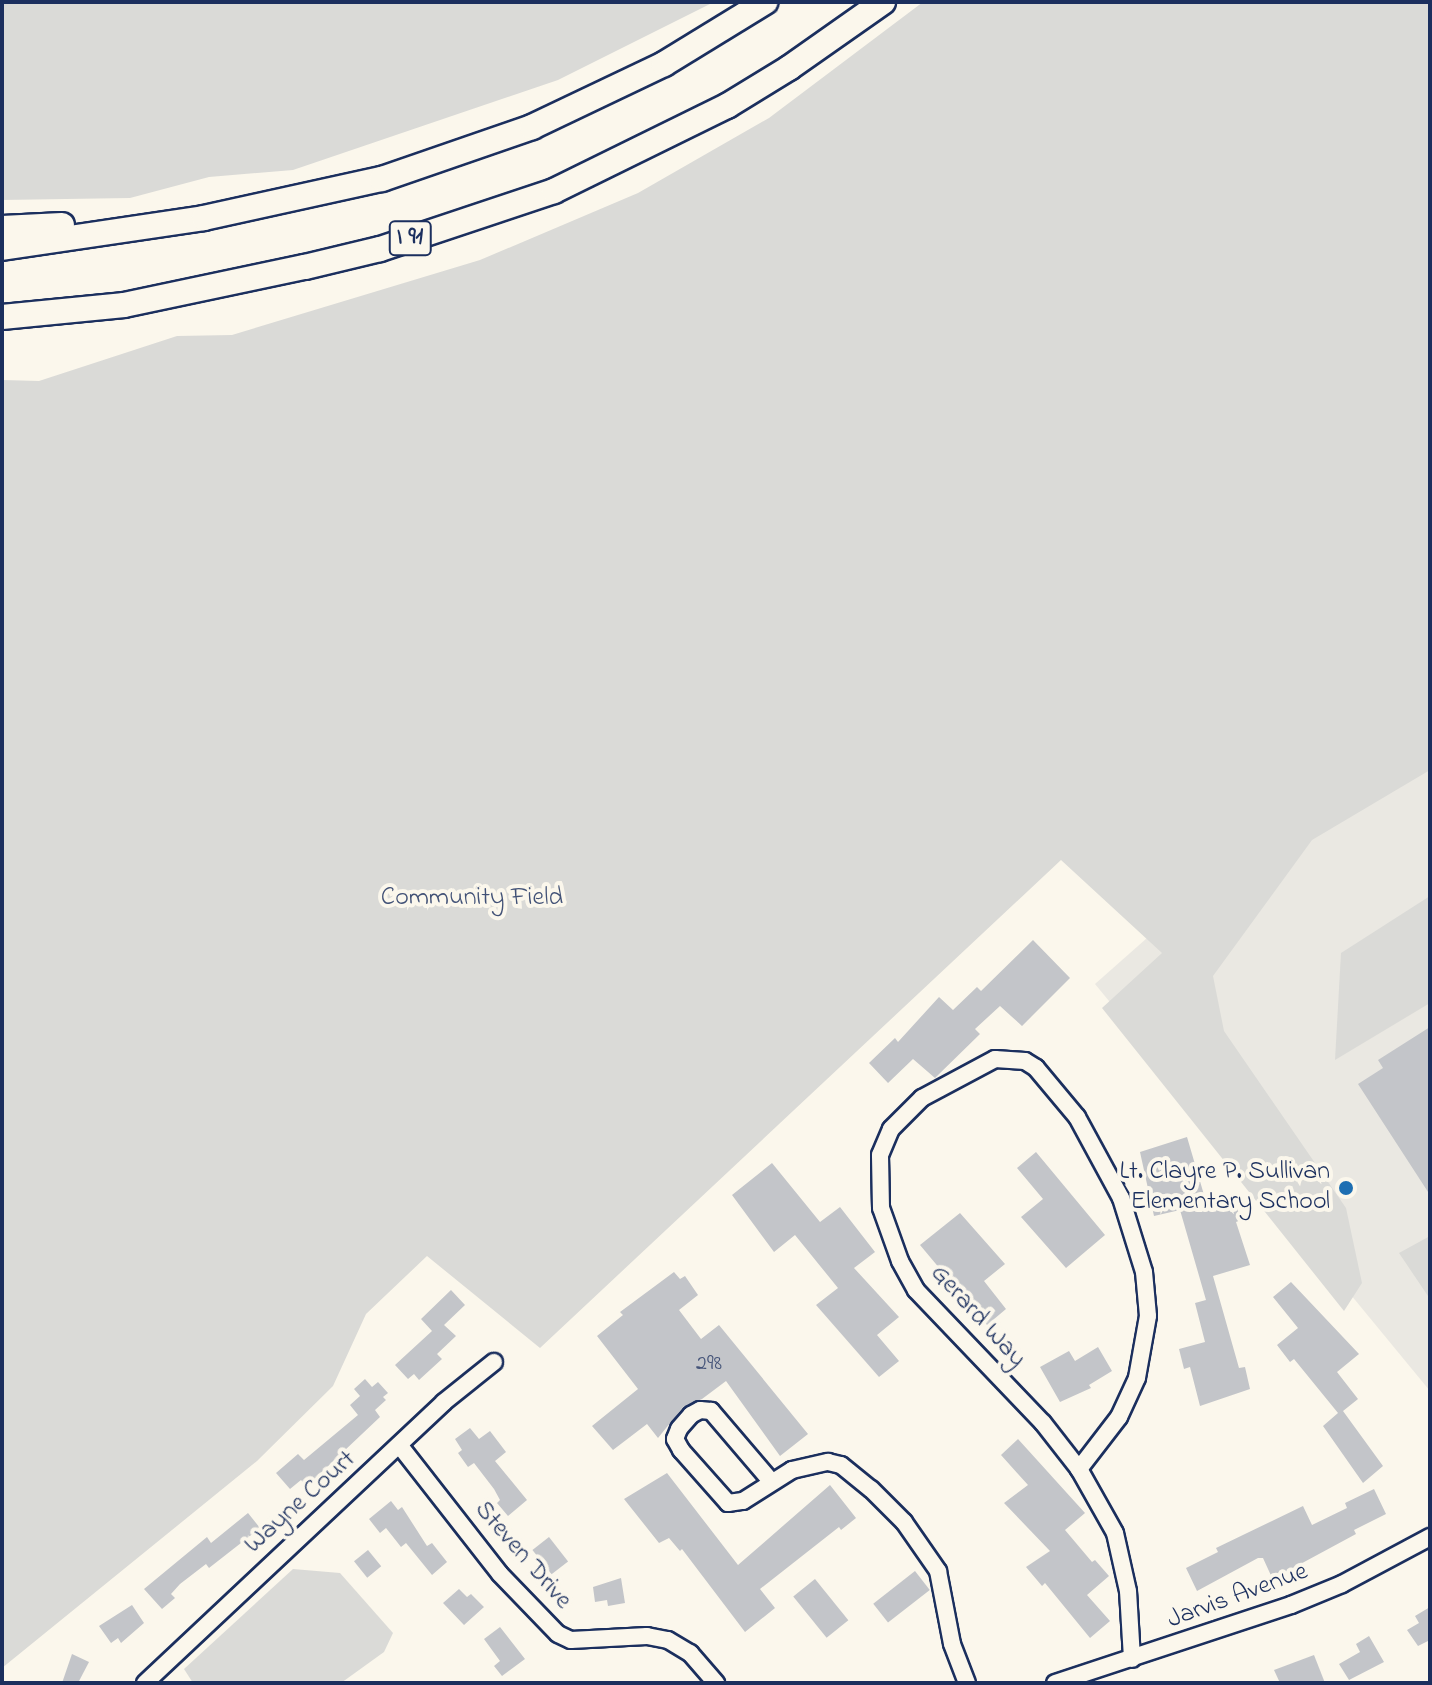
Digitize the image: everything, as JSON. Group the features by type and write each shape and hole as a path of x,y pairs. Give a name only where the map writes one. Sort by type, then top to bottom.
{"highway":[{"name":"I 91","path":"2,248 204,218 382,179 532,127 664,64 765,2"},
{"name":"I 91","path":"2,317 124,305 380,249 554,191 655,144 789,68 883,2"},
{"path":"2,228 204,218"}],"street":[{"name":"Gerard Way","path":"1079,1469 1113,1427 1137,1378 1148,1316 1144,1272 1121,1198 1077,1117 1036,1068 1025,1061 995,1059 922,1098 891,1129 880,1155 881,1208 900,1261 916,1290 1035,1415 1079,1469 1115,1533 1128,1591 1132,1659"},
{"name":"Wayne Court","path":"145,1683 444,1402 494,1362"},
{"path":"770,1480 711,1411 700,1410 691,1415 679,1429 675,1439 681,1450 728,1503 743,1501 770,1480 792,1470 828,1462 847,1469 888,1505 918,1540 938,1571 952,1644 967,1683"},
{"name":"Steven Drive","path":"400,1446 500,1574 558,1634 578,1640 647,1636 668,1640 690,1653 716,1683"},
{"name":"Jarvis Avenue","path":"1055,1683 1319,1594 1430,1537"}],"shaded area":[{"name":"Lt. Clayre P. Sullivan Elementary School","path":"1430,688 1430,1391 1095,984"}],"green space":[{"path":"2,2 714,2 558,80 293,170 209,177 130,198 2,200"},
{"name":"Community Field","path":"923,2 1430,2 1430,770 1312,840 1213,976 1224,1031 1346,1208 1362,1283 1344,1311 1102,1008 1162,953 1061,860 540,1348 427,1256 366,1314 333,1386 257,1461 2,1668 2,380 39,381 177,336 232,335 480,260 638,193 769,118"},
{"path":"1430,896 1430,1003 1335,1060 1341,953"},
{"path":"1430,1236 1430,1299 1399,1253"},
{"path":"293,1569 340,1573 393,1633 384,1652 341,1683 193,1683 184,1669"}],"building":[{"path":"1033,940 1070,978 1022,1026 1000,1006 975,1029 980,1034 935,1078 913,1059 888,1083 869,1063 895,1038 898,1042 939,997 953,1010 977,987 981,991"},
{"path":"1430,1027 1430,1195 1358,1084 1383,1068 1378,1060"},
{"path":"1187,1137 1207,1205 1233,1196 1241,1220 1236,1222 1250,1265 1213,1276 1239,1368 1245,1367 1250,1389 1200,1406 1190,1367 1184,1369 1179,1349 1205,1342 1195,1303 1206,1300 1180,1210 1154,1216 1140,1152"},
{"path":"1036,1152 1105,1235 1066,1268 1021,1217 1043,1199 1017,1168"},
{"path":"772,1163 820,1222 840,1207 875,1252 854,1268 899,1317 877,1335 899,1361 879,1377 816,1305 838,1288 795,1235 774,1252 732,1195"},
{"path":"960,1213 1005,1264 984,1281 1006,1309 987,1325 920,1245"},
{"path":"674,1272 680,1279 685,1276 698,1295 679,1310 701,1339 719,1325 808,1434 780,1456 726,1381 702,1399 683,1407 658,1438 647,1424 613,1450 592,1426 638,1389 597,1336 623,1315 620,1312"},
{"path":"1291,1282 1359,1354 1337,1372 1358,1399 1343,1411 1383,1466 1363,1483 1323,1426 1338,1413 1294,1359 1290,1362 1277,1345 1298,1328 1273,1297"},
{"path":"451,1290 465,1305 444,1325 456,1336 437,1354 442,1359 419,1380 414,1374 408,1379 395,1365 432,1331 421,1319"},
{"path":"1098,1347 1112,1371 1089,1385 1091,1388 1060,1402 1040,1367 1069,1351 1075,1361"},
{"path":"365,1379 372,1387 378,1382 388,1393 383,1397 386,1400 375,1410 380,1417 307,1486 301,1480 290,1489 276,1473 298,1454 304,1460 358,1415 350,1405 360,1396 354,1389"},
{"path":"470,1428 479,1439 490,1431 506,1452 495,1461 527,1500 508,1516 497,1503 500,1500 494,1489 474,1463 468,1467 458,1453 462,1450 455,1439"},
{"path":"1018,1439 1085,1513 1065,1530 1092,1562 1095,1560 1109,1576 1087,1595 1110,1621 1090,1638 1045,1583 1042,1586 1026,1567 1050,1551 1004,1503 1028,1485 1001,1455"},
{"path":"667,1473 738,1565 830,1485 856,1518 841,1530 839,1527 760,1589 775,1608 745,1632 682,1549 680,1551 669,1538 659,1543 624,1499"},
{"path":"1374,1489 1386,1514 1293,1568 1294,1572 1274,1582 1263,1558 1258,1558 1197,1591 1186,1568 1218,1552 1216,1548 1303,1506 1312,1525 1347,1508 1345,1503"},
{"path":"391,1501 398,1510 402,1507 427,1546 432,1543 447,1562 432,1575 406,1543 401,1547 386,1528 380,1533 369,1519"},
{"path":"248,1513 260,1528 209,1568 206,1564 180,1584 171,1594 175,1598 162,1609 144,1589 207,1537 211,1543"},
{"path":"549,1537 568,1561 552,1574 532,1550"},
{"path":"368,1550 381,1566 367,1578 354,1561"},
{"path":"915,1571 930,1590 888,1623 873,1604"},
{"path":"621,1578 625,1603 608,1606 607,1600 595,1602 593,1587"},
{"path":"815,1579 848,1620 827,1638 793,1597"},
{"path":"459,1589 467,1597 471,1594 484,1607 464,1625 443,1603"},
{"path":"132,1605 144,1623 121,1643 118,1638 111,1643 99,1626"},
{"path":"1430,1607 1430,1640 1418,1646 1407,1630 1419,1623 1415,1616"},
{"path":"500,1627 525,1659 502,1676 494,1666 500,1661 484,1639"},
{"path":"1369,1636 1384,1662 1349,1680 1339,1664 1360,1652 1356,1644"},
{"path":"72,1654 89,1662 78,1683 62,1683"},
{"path":"1314,1655 1325,1683 1280,1683 1274,1670"}],"place":[{"name":"Lt. Clayre P. Sullivan Elementary School","path":"1346,1188"}]}
